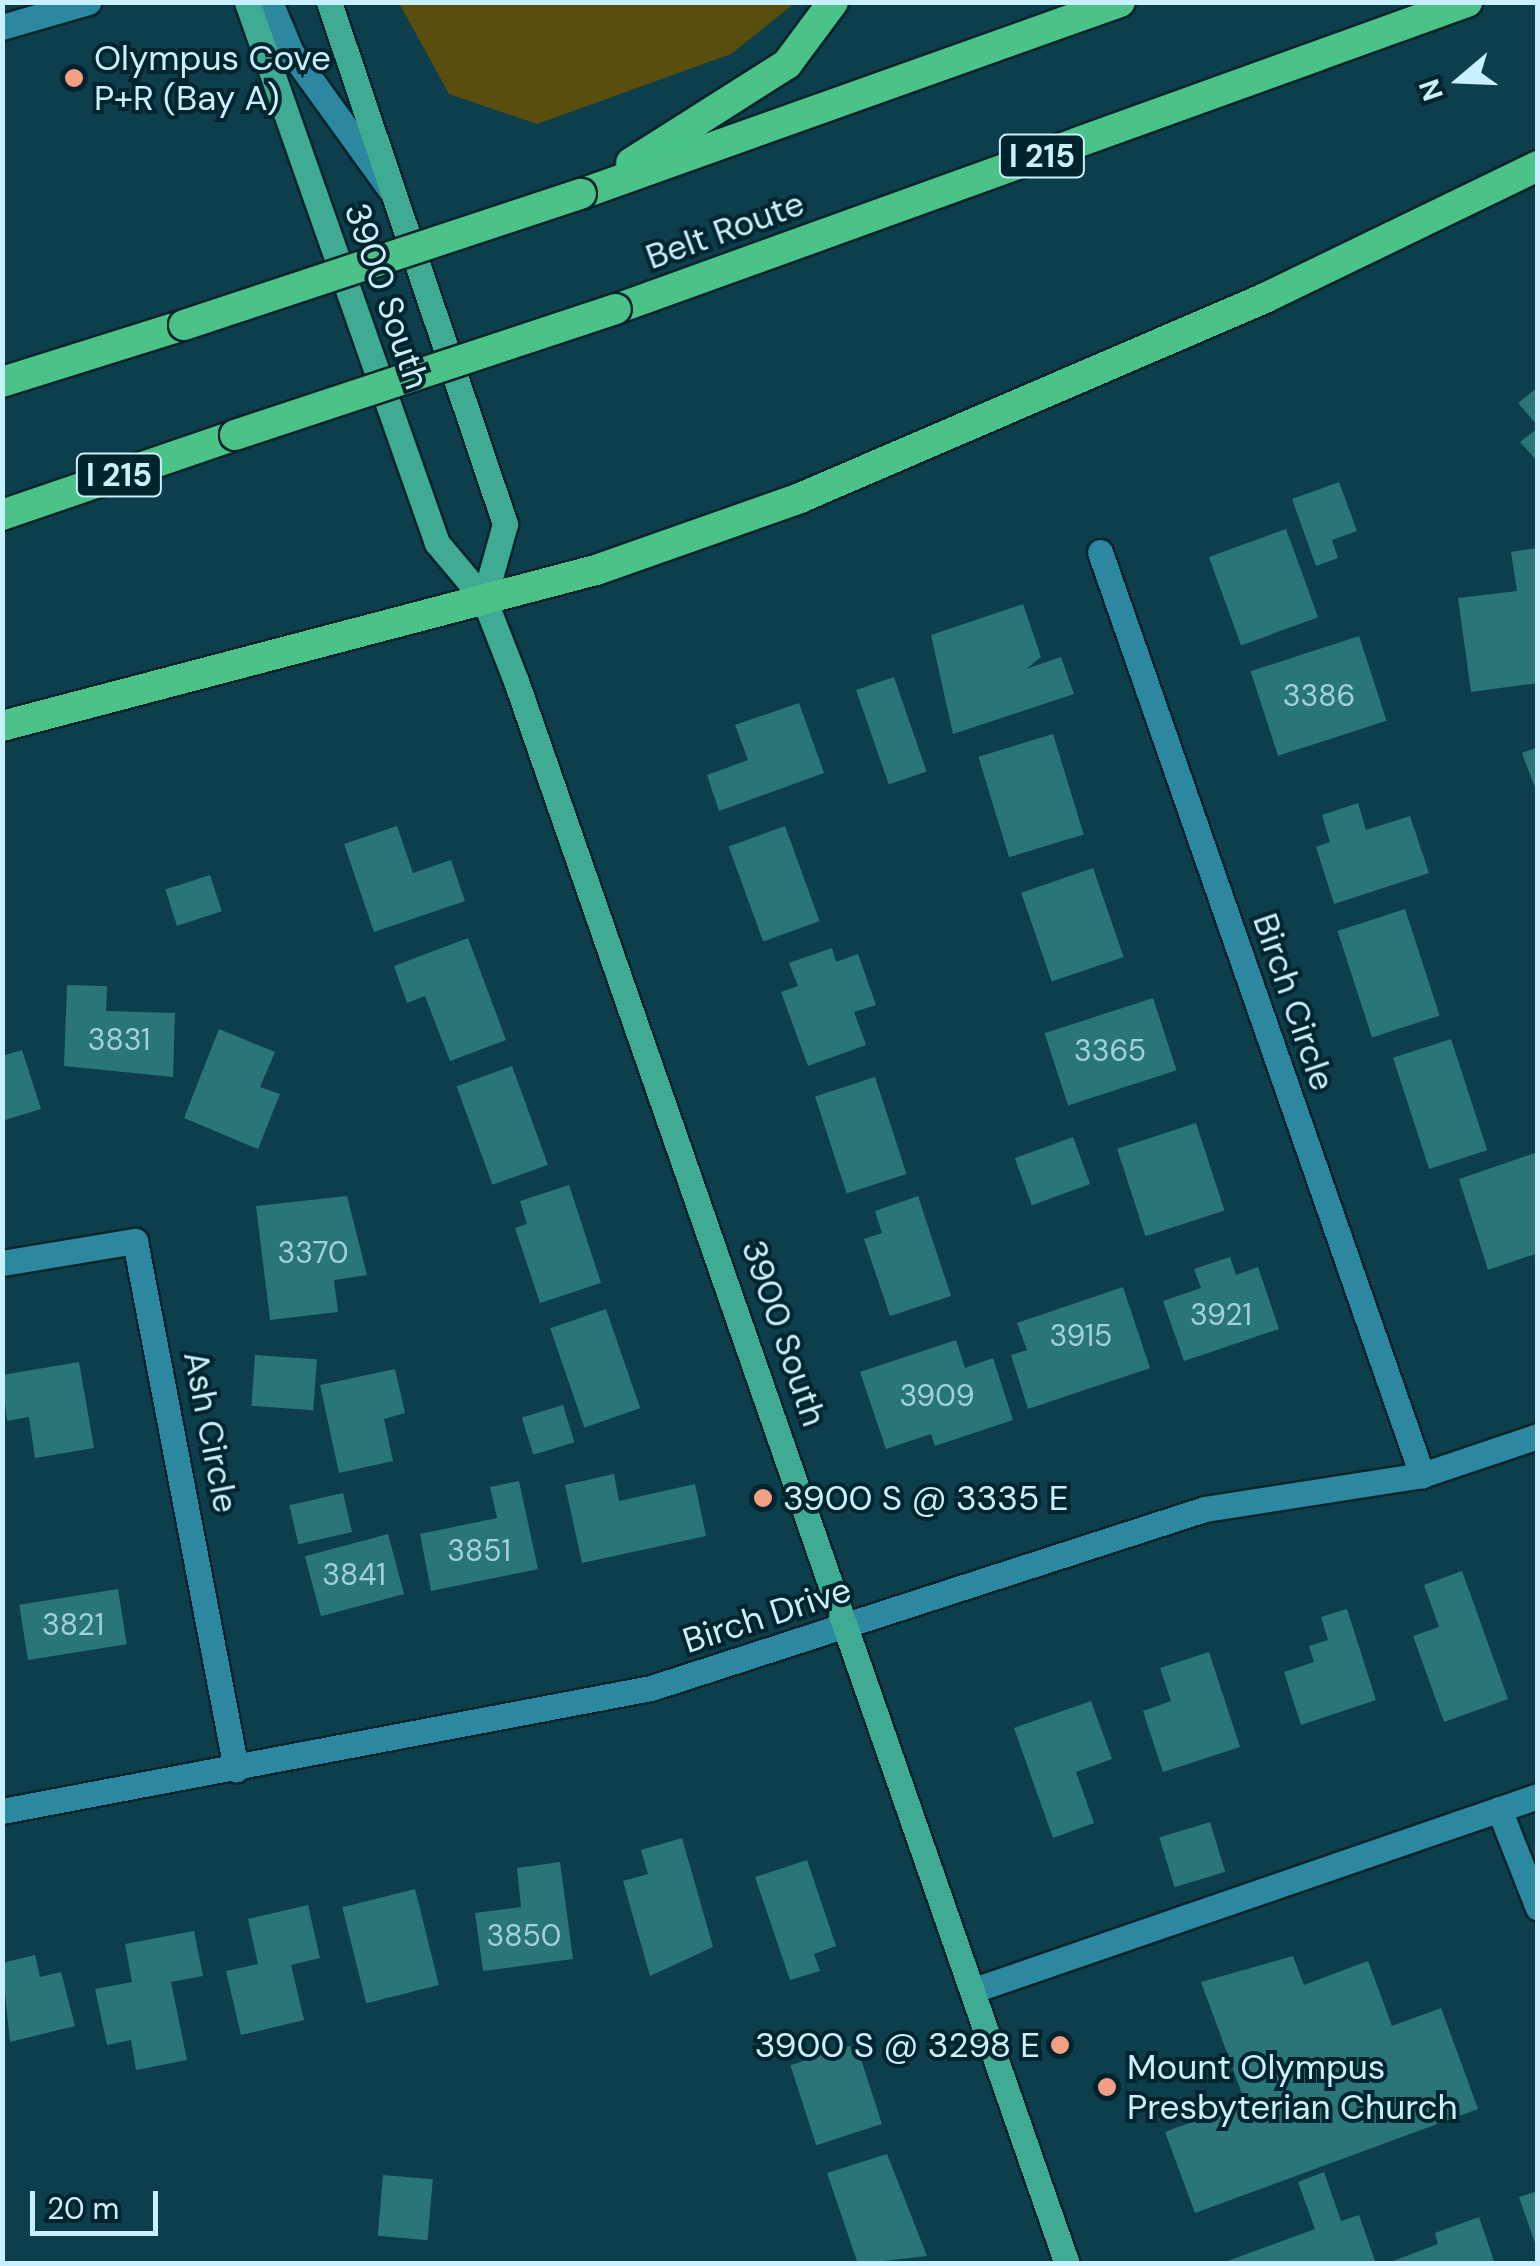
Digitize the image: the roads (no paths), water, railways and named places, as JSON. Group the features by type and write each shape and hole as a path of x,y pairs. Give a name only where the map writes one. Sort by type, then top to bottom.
{"highway":[{"path":"581,194 788,64 833,2"},
{"path":"2,382 581,194 1120,2"},
{"name":"Belt Route","path":"2,515 616,309 1468,2"},
{"path":"2,726 484,599 800,498 1265,298 1538,166"}],"main road":[{"name":"3900 South","path":"247,2 437,543 484,599 848,1626 1067,2264"},
{"name":"3900 South","path":"329,2 506,524 484,599"}],"street":[{"path":"2,27 88,2"},
{"path":"270,2 291,52 395,196"},
{"name":"Birch Circle","path":"1100,552 1422,1475"},
{"name":"Ash Circle","path":"2,1263 134,1241 236,1769"},
{"name":"Birch Drive","path":"2,1811 651,1688 1204,1509 1422,1475 1538,1436"},
{"path":"974,1990 1538,1796"},
{"path":"1498,1810 1538,1908"}],"place":[{"name":"Olympus Cove P+R (Bay A)","path":"74,78"},
{"name":"3900 S @ 3335 E","path":"763,1498"},
{"name":"3900 S @ 3298 E","path":"1060,2045"},
{"name":"Mount Olympus Presbyterian Church","path":"1107,2087"}]}
